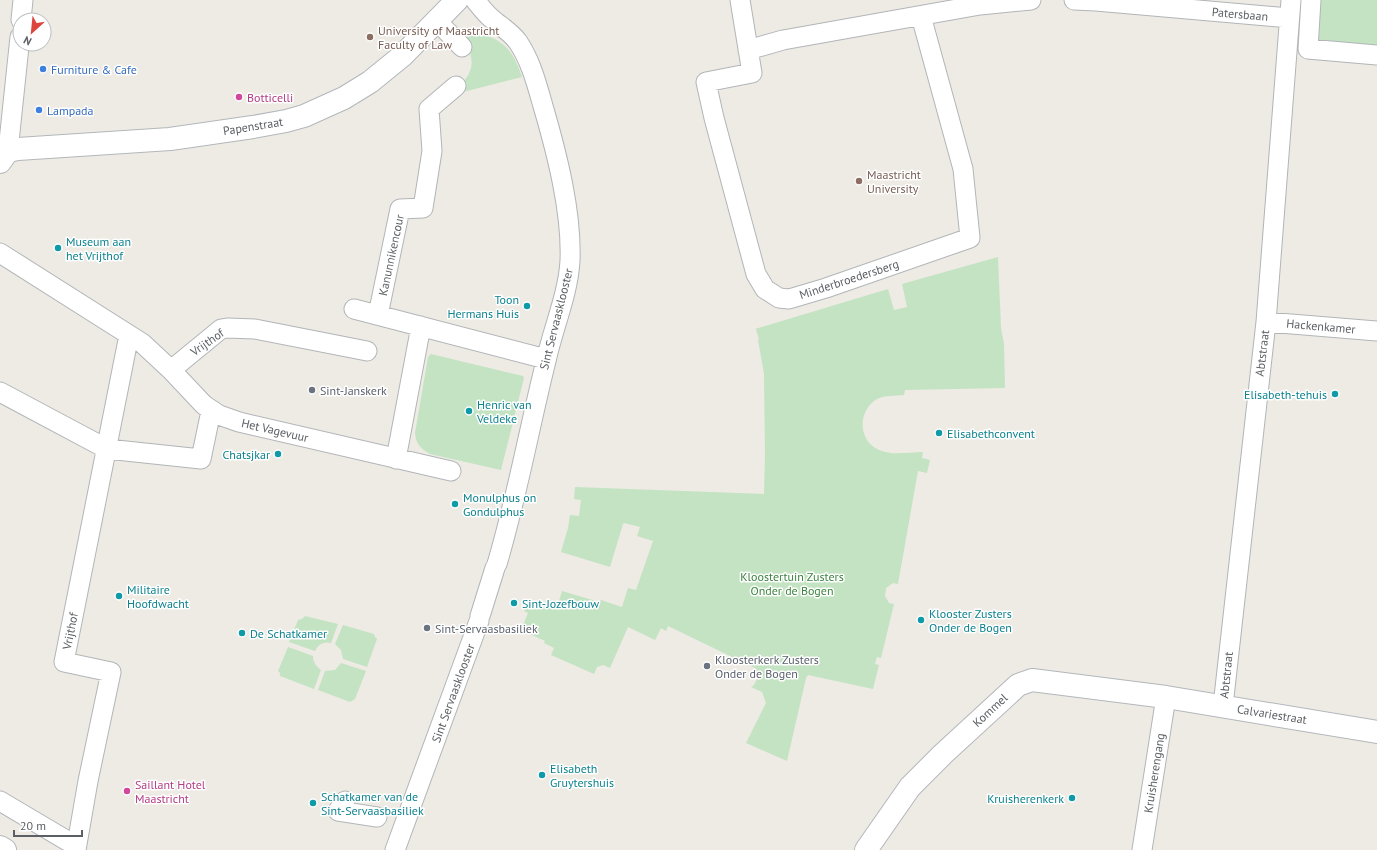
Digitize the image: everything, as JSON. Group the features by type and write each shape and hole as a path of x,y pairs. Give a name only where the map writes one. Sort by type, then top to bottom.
{"street":[{"path":"22,12 23,0"},
{"name":"Papenstraat","path":"4,156 18,149 170,139 253,127 304,116 344,98 370,82 402,56 457,0"},
{"name":"Sint Servaasklooster","path":"395,850 479,619 507,530 546,359 569,274 570,234 561,178 552,135 537,85 527,57 518,41 506,29 491,19 475,0"},
{"name":"Minderbroedersberg","path":"740,0 752,73 706,82 714,118 756,274 765,289 780,298 789,299 826,288 970,238 963,169 921,16"},
{"path":"748,50 783,40 980,5 1031,0"},
{"path":"1074,0 1096,1"},
{"path":"1311,0 1308,49 1377,55"},
{"name":"Patersbaan","path":"1096,1 1290,9"},
{"name":"Abtstraat","path":"1219,705 1266,322 1290,9"},
{"path":"437,21 462,47"},
{"path":"4,156 18,52"},
{"name":"Kanunnikencour","path":"378,315 400,209 423,208 432,151 429,109 456,86"},
{"path":"1,256 142,343 171,370"},
{"path":"354,309 546,359"},
{"name":"Hackenkamer","path":"1266,322 1377,331"},
{"path":"396,459 421,326"},
{"name":"Vrijthof","path":"171,370 221,329 227,328 255,329 367,351"},
{"name":"Vrijthof","path":"0,801 76,848 88,781 111,672 64,662 130,335"},
{"name":"Het Vagevuur","path":"171,370 204,405 219,415 239,422 451,471"},
{"path":"0,392 107,449 201,459 211,411"},
{"name":"Kommel","path":"866,850 910,787 943,754 1018,685 1032,680 1166,697"},
{"name":"Calvariestraat","path":"1166,697 1377,732"},
{"name":"Kruisherengang","path":"1142,850 1166,697"},
{"path":"345,802 338,811 377,816"},
{"path":"0,847 5,850"}],"green space":[{"path":"1318,0 1377,0 1377,48 1314,44"},
{"path":"475,33 493,38 506,47 515,59 522,77 467,91 459,87 469,74 472,63 470,51 464,36"},
{"name":"Kloostertuin Zusters Onder de Bogen","path":"998,257 1001,328 1004,344 1005,388 905,390 904,395 887,396 877,399 870,404 863,418 864,433 872,446 884,452 890,453 923,452 922,458 930,460 927,473 918,471 898,584 893,583 886,588 885,596 889,603 894,604 881,658 877,657 875,664 879,665 873,689 808,675 806,678 787,761 746,743 766,703 762,692 751,687 754,685 758,677 755,668 668,626 666,631 661,628 655,640 628,627 610,668 603,665 597,667 594,674 551,655 554,648 544,643 545,641 521,630 528,613 524,611 527,599 555,609 557,608 562,591 599,602 601,600 622,607 628,588 636,590 653,541 637,536 640,527 623,524 610,567 561,552 570,515 579,516 581,500 574,499 575,487 764,494 764,374 759,340 755,329 888,289 894,310 907,307 902,284"},
{"path":"431,354 523,376 524,378 501,470 430,454 418,443 415,433 428,357"},
{"path":"305,616 338,624 331,643 326,642 322,644 315,651 289,642 298,620"},
{"path":"343,625 374,634 377,639 367,667 343,659 341,650 335,644"},
{"path":"288,647 313,656 315,664 321,670 314,689 280,676 278,671"},
{"path":"341,663 366,671 355,699 350,702 318,690 325,671 335,670"}],"place":[{"name":"University of Maastricht Faculty of Law","path":"370,37"},
{"name":"Furniture & Cafe","path":"43,69"},
{"name":"Botticelli","path":"239,97"},
{"name":"Lampada","path":"39,110"},
{"name":"Maastricht University","path":"859,181"},
{"name":"Museum aan het Vrijthof","path":"58,248"},
{"name":"Toon Hermans Huis","path":"527,306"},
{"name":"Sint-Janskerk","path":"312,390"},
{"name":"Elisabeth-tehuis","path":"1335,394"},
{"name":"Henric van Veldeke","path":"469,411"},
{"name":"Elisabethconvent","path":"939,433"},
{"name":"Chatsjkar","path":"278,454"},
{"name":"Monulphus on Gondulphus","path":"455,504"},
{"name":"Militaire Hoofdwacht","path":"119,596"},
{"name":"Sint-Jozefbouw","path":"514,603"},
{"name":"Klooster Zusters Onder de Bogen","path":"921,620"},
{"name":"Sint-Servaasbasiliek","path":"427,628"},
{"name":"De Schatkamer","path":"242,633"},
{"name":"Kloosterkerk Zusters Onder de Bogen","path":"707,666"},
{"name":"Elisabeth Gruytershuis","path":"542,775"},
{"name":"Saillant Hotel Maastricht","path":"127,791"},
{"name":"Kruisherenkerk","path":"1072,798"},
{"name":"Schatkamer van de Sint-Servaasbasiliek","path":"313,803"}]}
